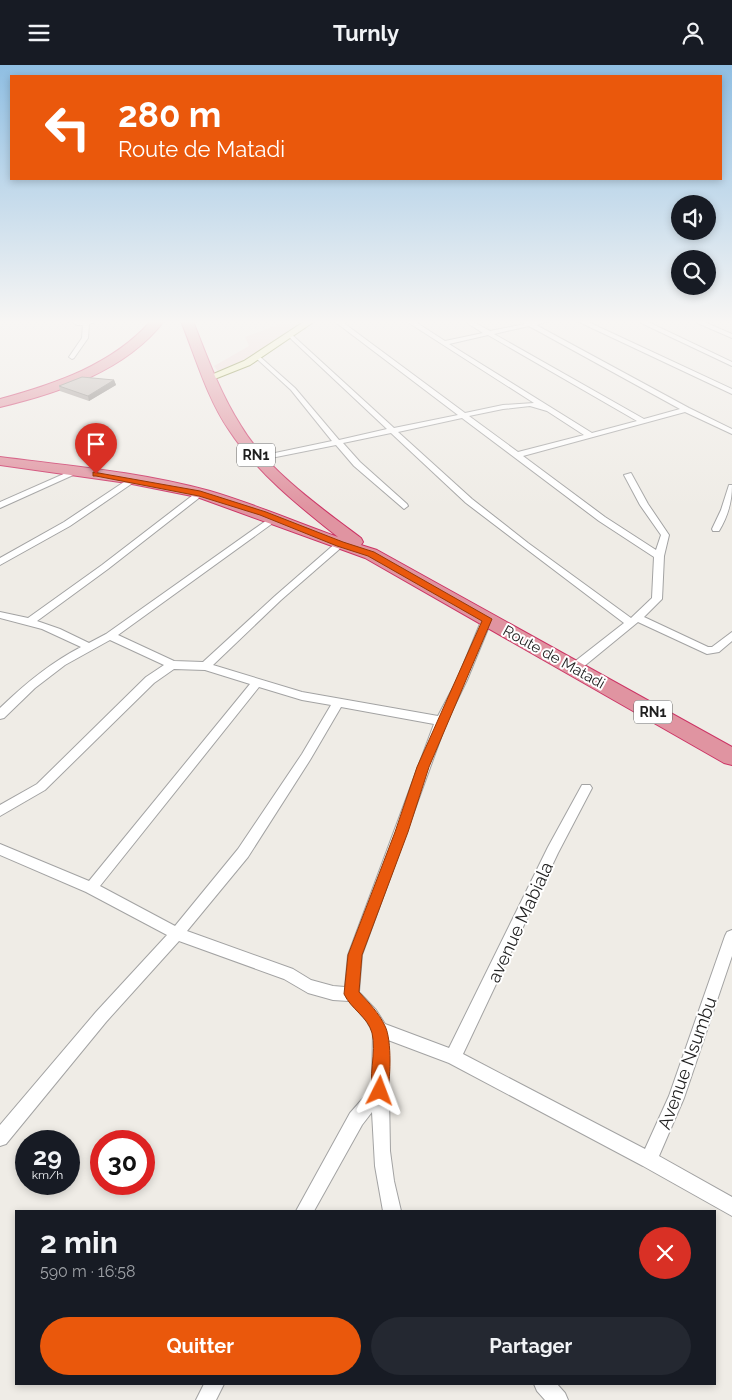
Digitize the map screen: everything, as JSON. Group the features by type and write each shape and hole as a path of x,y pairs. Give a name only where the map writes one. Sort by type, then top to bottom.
{"highway":[{"path":"0,403 37,393 60,383"},
{"name":"RN1","path":"212,383 235,429 258,459 300,499 371,554"},
{"name":"Route de Matadi","path":"0,461 132,479 200,493 371,554 732,757"},
{"path":"268,516 295,504 300,499"}],"street":[{"path":"287,383 357,464 404,506"},
{"path":"342,383 469,501 525,545 634,620 707,651 714,650 732,635"},
{"path":"421,383 602,519 660,556"},
{"path":"508,383 590,435"},
{"path":"575,383 642,421"},
{"path":"638,383 686,410 732,432"},
{"path":"713,383 732,392"},
{"path":"258,459 518,404 530,404 548,409"},
{"path":"517,455 686,410"},
{"path":"0,505 78,471"},
{"path":"573,669 657,599 660,556 665,535 644,505 628,475"},
{"path":"0,562 67,524 132,479"},
{"path":"716,529 725,510 732,487"},
{"path":"30,621 105,567 200,493"},
{"path":"0,715 31,685 61,662 110,636 268,516"},
{"path":"205,666 278,598 340,544"},
{"path":"0,615 30,621 68,635 89,647"},
{"path":"392,1210 387,1196 382,1155 380,1091 382,1061 380,1031 370,1015 352,994 355,955 442,721 462,680 487,619"},
{"path":"110,636 172,665 205,666 302,696 442,721"},
{"path":"0,811 41,787 150,680 172,665"},
{"path":"91,888 257,682"},
{"path":"0,1138 101,1017 177,934 243,853 306,757 338,703"},
{"name":"avenue Mabiala","path":"454,1057 553,851 586,788"},
{"path":"0,849 91,888 177,934 288,974 308,986 333,993 352,994"},
{"name":"Avenue Nsumbu","path":"649,1160 676,1098 732,936"},
{"path":"380,1031 454,1057 649,1160 732,1207"},
{"path":"306,1210 356,1119 380,1091"},
{"path":"206,1400 214,1385"},
{"path":"545,1385 558,1400"}],"building":[{"path":"66,383 109,383 88,396 59,386"}],"route":[{"path":"96,474 132,479 200,493 263,513 340,544 371,554 487,619 423,767 355,955 352,994 370,1015 380,1031 382,1061 380,1091"}]}
